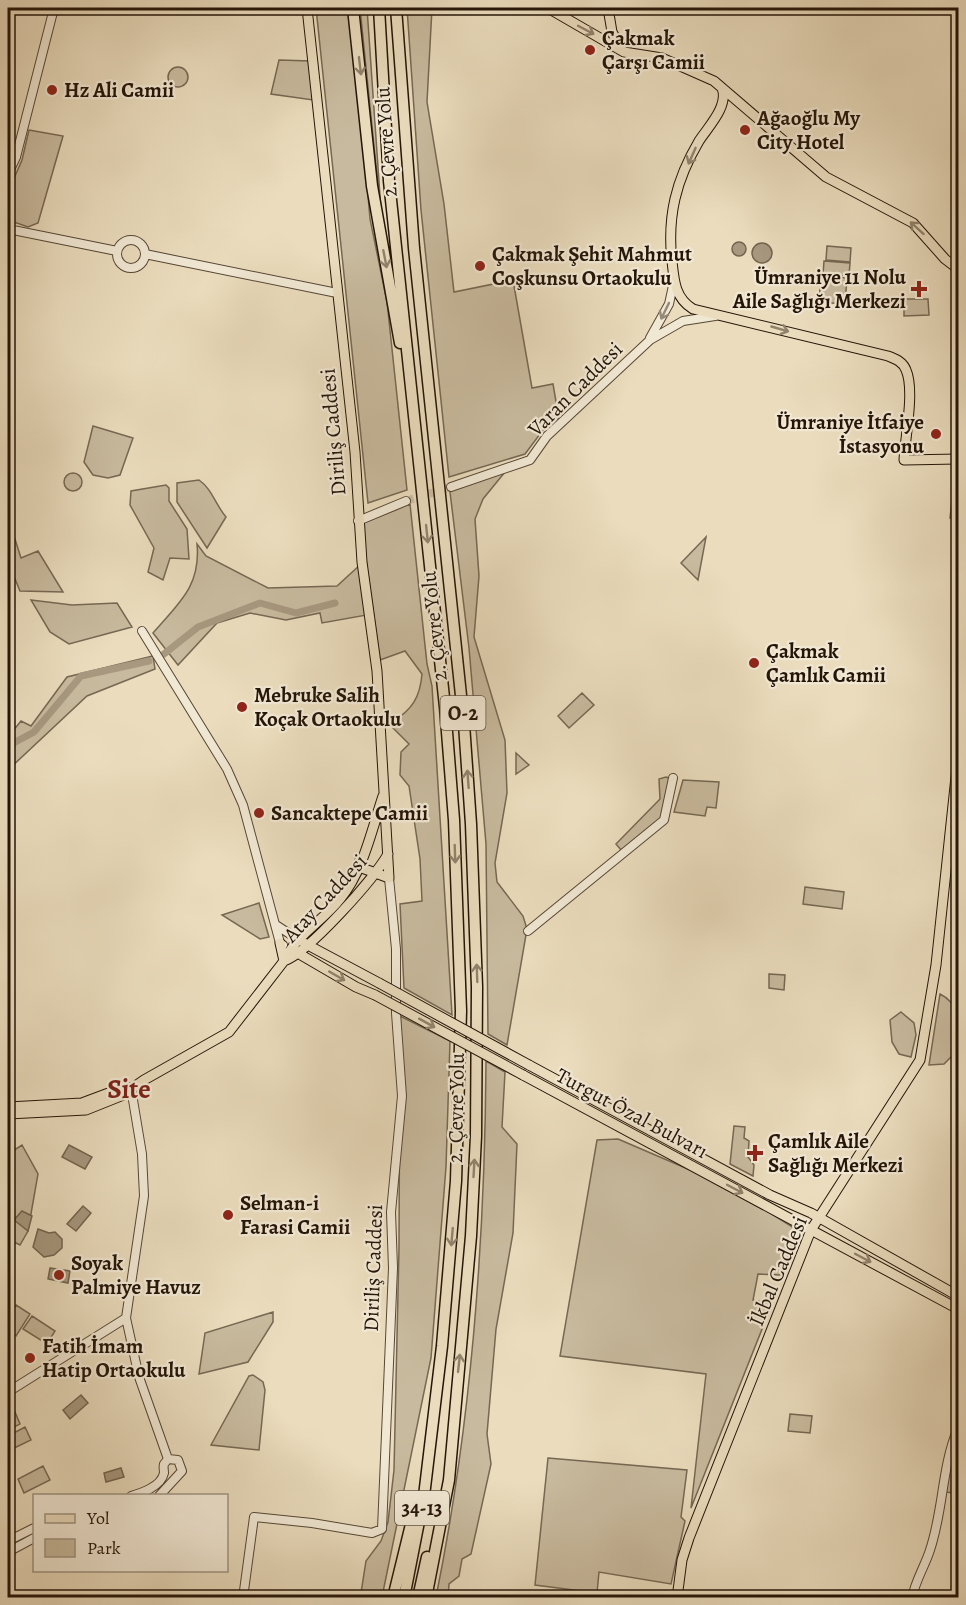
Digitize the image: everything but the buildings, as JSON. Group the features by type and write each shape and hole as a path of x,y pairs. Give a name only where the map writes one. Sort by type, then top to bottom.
{"highway":[{"path":"353,8 373,197 394,306 420,476"},
{"name":"2. Çevre Yolu","path":"379,8 389,181 446,718 454,820 461,1011 456,1180 434,1418"},
{"name":"2. Çevre Yolu","path":"396,8 412,237 463,712 471,824 477,987 476,1136 471,1236 452,1421"},
{"path":"393,1598 434,1418"},
{"name":"34-13","path":"404,1598 424,1496 434,1418"},
{"path":"426,1598 449,1480 452,1421"},
{"name":"34-13","path":"418,1598 452,1421"}],"main road":[{"name":"Diriliş Caddesi","path":"307,8 316,110 355,452 358,520 377,671 389,878"},
{"path":"548,8 624,52 662,58 681,65 722,88 799,147 839,185 913,223 945,259 958,269"},
{"path":"608,8 612,32 624,52"},
{"path":"674,281 669,230 673,202 698,143 722,105 724,94 722,88"},
{"path":"722,105 729,102 741,104"},
{"name":"Varan Caddesi","path":"674,281 683,303 693,309 888,356 899,361 906,369 909,385 903,460 958,459"},
{"name":"İkbal Caddesi","path":"677,1598 682,1560 689,1538 811,1230 920,1060 936,965 958,758"},
{"name":"Atay Caddesi","path":"284,961 299,954 303,942 340,900 359,862 385,791"},
{"path":"373,828 387,832"},
{"name":"Atay Caddesi","path":"8,1114 18,1110 82,1103 114,1091 131,1088 229,1032 284,961 290,948 303,942 377,872 388,854"},
{"path":"359,862 362,868 389,878"},
{"name":"Turgut Özal Bulvarı","path":"303,942 820,1219 958,1296"},
{"path":"280,943 284,961"},
{"name":"Turgut Özal Bulvarı","path":"290,948 356,987 375,995 958,1309"},
{"name":"Atay Caddesi","path":"8,1107 18,1110"}],"street":[{"path":"8,174 15,157 54,8"},
{"path":"8,229 117,251"},
{"path":"133,240 143,247 145,254 138,266 129,268 118,260 117,251 121,243 133,240"},
{"path":"145,254 337,292"},
{"path":"650,340 669,304 674,281"},
{"name":"Varan Caddesi","path":"451,487 530,460 547,436 650,340 683,321 723,315"},
{"path":"358,520 406,501"},
{"path":"142,631 227,769 243,805 280,943 290,948"},
{"path":"528,931 664,820 673,778"},
{"name":"Diriliş Caddesi","path":"243,1598 254,1517 312,1522 372,1533 382,1529 393,1259 391,1212 402,1096 396,1013 396,949 389,878"},
{"path":"276,925 303,942"},
{"path":"131,1088 142,1154 144,1196 126,1318 139,1377 168,1459"},
{"path":"8,1392 126,1318"},
{"path":"912,1598 930,1550 942,1502 946,1458 958,1428"},
{"path":"168,1459 163,1467 164,1473 172,1478 180,1474"},
{"path":"161,1494 180,1474 180,1462 168,1459"},
{"path":"136,1494 150,1488 164,1473"},
{"path":"8,1541 33,1528"},
{"path":"8,1552 33,1539"}],"green space":[{"path":"316,8 347,8 358,78 370,219 387,302 407,490 368,503"},
{"path":"360,8 367,8 382,225"},
{"path":"407,8 432,8 427,102 444,204 454,292 513,280 532,388 553,384 559,419 543,430 525,454 449,477 421,210"},
{"path":"279,60 311,61 313,100 271,94"},
{"path":"178,67 185,70 188,77 185,84 178,87 171,84 168,77 171,70"},
{"path":"29,130 63,136 38,223 28,227 8,220 8,192 22,160"},
{"path":"827,246 851,248 850,262 826,260"},
{"path":"824,261 850,263 849,276 823,274"},
{"path":"821,276 847,278 845,304 819,302"},
{"path":"904,299 928,299 929,315 904,316"},
{"path":"93,426 133,438 120,475 108,478 93,475 84,462"},
{"path":"505,472 483,499 475,519 479,576 474,637 505,740 507,793 495,863 497,882 523,916 527,929 507,1045 488,1034 486,844 469,648 450,492 457,485"},
{"path":"69,473 77,473 82,478 80,489 69,491 64,486 64,478"},
{"path":"955,475 958,475 958,519 950,518"},
{"path":"199,480 226,517 207,548 177,502 177,483"},
{"path":"166,485 169,488 169,501 187,529 189,559 170,558 163,580 148,572 154,548 130,505 131,491"},
{"path":"410,504 427,664 432,686 452,1015 404,988 400,904 422,901 420,859 409,786 400,775 401,752 409,744 393,728 393,722 414,702 422,674 405,651 380,660 361,524"},
{"path":"14,536 21,558 38,551 63,592 20,591 8,562 8,538"},
{"path":"706,537 698,580 681,563"},
{"path":"197,544 206,556 268,588 337,586 360,565 367,615 322,623 320,613 286,620 250,613 217,623 178,665 153,633 179,603 192,583 197,559"},
{"path":"31,600 72,605 117,603 132,627 69,644 50,632"},
{"path":"153,656 155,669 87,696 8,770 8,737 21,721 31,726 67,677"},
{"path":"582,693 594,705 569,728 558,716"},
{"path":"516,753 529,765 516,774"},
{"path":"666,777 671,779 661,818 622,851 616,844 660,799 659,779"},
{"path":"683,780 719,782 716,808 707,807 705,816 674,812"},
{"path":"805,887 844,892 842,909 803,904"},
{"path":"259,903 269,937 260,939 222,915"},
{"path":"769,974 785,975 784,990 769,988"},
{"path":"940,994 953,1004 956,1011 959,1026 958,1050 944,1064 929,1065"},
{"path":"901,1012 914,1023 916,1035 911,1057 899,1054 892,1042 890,1020"},
{"path":"400,1016 450,1041 446,1167 431,1358 382,1597 363,1597 361,1593 366,1561 381,1541 388,1522 394,1470 399,1249"},
{"path":"486,1061 505,1072 502,1127 517,1144 513,1233 496,1329 487,1434 491,1464 471,1554 462,1559 459,1576 449,1584 448,1597 436,1597 459,1464 474,1330 483,1196"},
{"path":"734,1126 745,1127 744,1138 749,1141 748,1157 754,1165 753,1176 730,1164"},
{"path":"618,1139 725,1185 799,1231 781,1275 758,1274 753,1300 772,1304 691,1508 706,1374 560,1356 597,1140"},
{"path":"22,1145 38,1174 28,1231 20,1245 8,1239 8,1154"},
{"path":"16,1305 30,1314 16,1336 8,1331 8,1320"},
{"path":"273,1312 273,1322 248,1362 199,1374 205,1333"},
{"path":"32,1316 55,1331 47,1344 23,1329"},
{"path":"253,1375 263,1382 265,1390 259,1450 211,1445 249,1376"},
{"path":"15,1412 20,1424 8,1430 8,1415"},
{"path":"790,1414 812,1416 810,1433 788,1431"},
{"path":"25,1427 31,1440 8,1451 8,1436"},
{"path":"957,1446 958,1472 955,1493 945,1492 948,1469 956,1470 949,1467"},
{"path":"548,1458 687,1470 681,1517 685,1521 671,1584 599,1572 597,1593 535,1585"},
{"path":"43,1466 50,1480 24,1493 18,1479"}],"shaded area":[{"path":"739,242 744,244 746,249 744,254 739,256 734,254 732,249 734,244"},
{"path":"762,243 769,246 772,253 769,260 762,263 755,260 752,253 755,246"},
{"path":"69,1145 92,1157 85,1169 62,1157"},
{"path":"83,1206 91,1213 76,1231 67,1224"},
{"path":"22,1211 32,1216 28,1231 14,1220"},
{"path":"38,1229 49,1233 55,1232 62,1239 62,1248 54,1255 44,1257 33,1247"},
{"name":"Soyak Palmiye Havuz","path":"50,1268 70,1271 68,1283 48,1279"},
{"path":"81,1395 88,1403 70,1419 63,1410"},
{"path":"121,1468 124,1477 106,1482 104,1473"}],"waterway":[{"path":"164,654 198,627 260,603 296,613 335,603"},
{"path":"8,746 34,732 81,676 149,661"}],"tunnel":[{"path":"406,501 451,487"}],"place":[{"name":"Çakmak Çarşı Camii","path":"590,50"},
{"name":"Hz Ali Camii","path":"52,90"},
{"name":"Ağaoğlu My City Hotel","path":"745,130"},
{"name":"Çakmak Şehit Mahmut Coşkunsu Ortaokulu","path":"480,266"},
{"name":"Ümraniye 11 Nolu Aile Sağlığı Merkezi","path":"919,289"},
{"name":"Ümraniye İtfaiye İstasyonu","path":"936,434"},
{"name":"Çakmak Çamlık Camii","path":"754,663"},
{"name":"Mebruke Salih Koçak Ortaokulu","path":"242,707"},
{"name":"Sancaktepe Camii","path":"259,813"},
{"name":"Çamlık Aile Sağlığı Merkezi","path":"755,1153"},
{"name":"Selman-i Farasi Camii","path":"228,1215"},
{"name":"Soyak Palmiye Havuz","path":"59,1275"},
{"name":"Fatih İmam Hatip Ortaokulu","path":"30,1358"}],"district":[{"name":"Site","path":"129,1089"}]}
